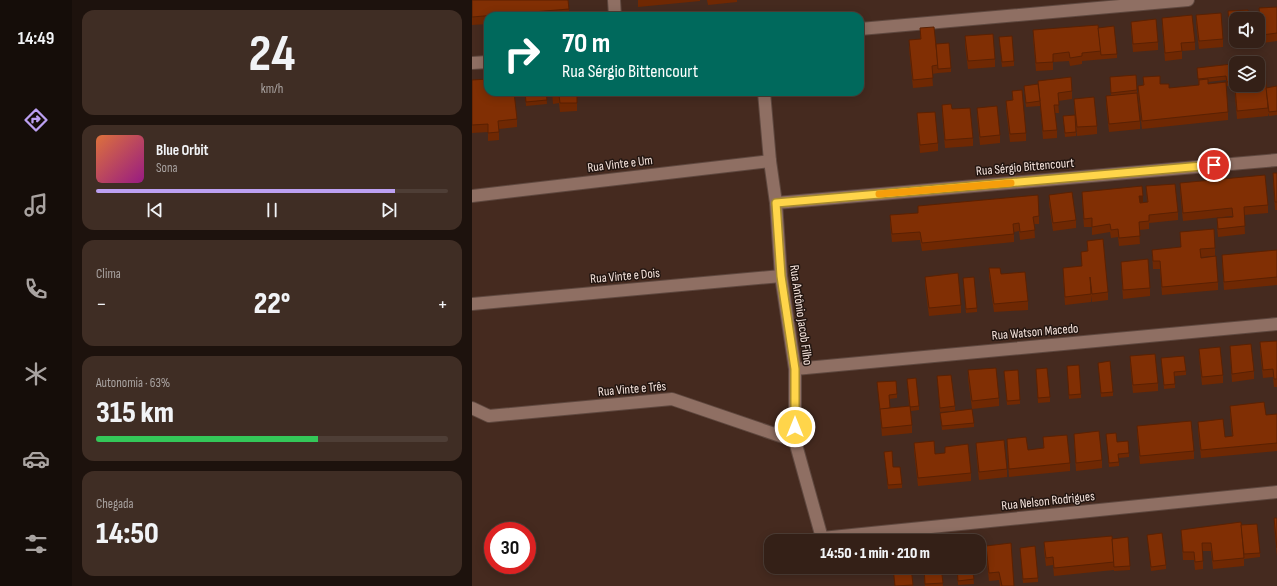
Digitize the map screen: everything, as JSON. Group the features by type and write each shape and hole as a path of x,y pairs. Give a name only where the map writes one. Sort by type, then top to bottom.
{"street":[{"path":"614,0 615,12"},
{"path":"864,29 1188,0"},
{"path":"472,63 484,62"},
{"name":"Rua Antônio Jacob Filho","path":"764,96 770,160 776,203 781,276 795,369 795,441 821,534"},
{"name":"Rua Vinte e Um","path":"472,196 770,160"},
{"name":"Rua Sérgio Bittencourt","path":"776,203 1277,160"},
{"name":"Rua Vinte e Dois","path":"472,304 781,276"},
{"name":"Rua Watson Macedo","path":"795,369 1277,324"},
{"name":"Rua Vinte e Três","path":"472,408 489,416 672,399 795,441"},
{"name":"Rua Nelson Rodrigues","path":"862,534 1277,492"}],"building":[{"path":"472,0 568,0 569,9 533,12 484,12 484,16 472,17"},
{"path":"1277,7 1277,33 1265,35 1265,12 1259,12 1259,8"},
{"path":"1248,10 1248,12 1229,12 1229,24 1228,11"},
{"path":"1221,13 1223,39 1199,41 1196,15"},
{"path":"1192,15 1195,42 1181,43 1182,51 1165,53 1162,18"},
{"path":"1156,19 1158,42 1133,44 1131,22"},
{"path":"1098,25 1101,51 1082,53 1082,56 1070,58 1069,52 1053,54 1053,62 1036,63 1033,30"},
{"path":"1114,26 1117,54 1101,55 1098,28"},
{"path":"934,27 938,65 932,66 933,78 913,80 909,40 921,39 920,28"},
{"path":"993,34 995,59 968,61 965,36"},
{"path":"1012,36 1014,61 1002,62 999,37"},
{"path":"949,43 951,68 938,69 936,44"},
{"path":"1229,64 1229,82 1227,82 1226,76 1198,79 1197,68"},
{"path":"1265,72 1268,108 1237,111 1235,92 1265,92"},
{"path":"1136,75 1137,90 1111,93 1110,77"},
{"path":"1160,76 1160,84 1169,84 1169,88 1199,85 1199,80 1208,79 1208,84 1226,82 1228,112 1142,121 1138,86 1144,85 1143,77"},
{"path":"1071,77 1072,91 1058,93 1059,105 1054,105 1057,130 1043,131 1038,81"},
{"path":"484,79 484,96 514,96 517,119 498,121 499,132 488,133 488,124 472,125 472,80"},
{"path":"1038,84 1040,101 1026,103 1024,86"},
{"path":"1277,86 1277,111 1269,112 1266,88"},
{"path":"1022,90 1026,133 1010,134 1006,101 1013,100 1012,91"},
{"path":"1137,93 1140,121 1109,124 1106,96"},
{"path":"525,96 546,96 547,100 526,102"},
{"path":"559,96 577,96 577,103 560,103"},
{"path":"1094,97 1097,126 1077,127 1074,99"},
{"path":"951,104 952,109 970,108 973,138 945,140 942,105"},
{"path":"997,106 1000,135 980,137 977,108"},
{"path":"935,112 938,143 920,145 917,113"},
{"path":"1075,115 1076,132 1065,133 1063,116"},
{"path":"1273,173 1277,173 1277,202 1275,202"},
{"path":"1265,175 1268,205 1244,207 1245,226 1218,229 1217,218 1233,217 1232,208 1183,213 1180,183"},
{"path":"1175,184 1178,212 1149,215 1149,221 1139,222 1140,236 1119,238 1118,229 1111,230 1110,224 1092,227 1092,218 1084,219 1082,192 1142,186 1143,196 1139,196 1140,203 1148,202 1146,186"},
{"path":"1072,192 1076,220 1053,223 1049,195"},
{"path":"1038,195 1039,216 1033,217 1035,230 1020,232 1019,223 1013,224 1014,234 922,243 920,232 892,234 890,215 918,213 918,206"},
{"path":"1214,229 1215,248 1200,249 1201,258 1216,256 1218,282 1162,287 1160,261 1153,261 1152,250 1181,247 1180,232"},
{"path":"1103,239 1108,292 1092,294 1090,277 1091,294 1065,297 1063,268 1082,266 1081,252 1088,251 1087,241"},
{"path":"1277,250 1277,277 1224,282 1222,255"},
{"path":"1148,259 1150,288 1123,290 1121,262"},
{"path":"989,268 1000,268 1001,274 1025,272 1028,301 994,304"},
{"path":"958,273 961,305 929,308 925,277"},
{"path":"974,277 977,308 966,309 963,278"},
{"path":"1277,341 1277,379 1274,379 1273,369 1263,370 1260,342"},
{"path":"1251,344 1254,371 1232,374 1230,346"},
{"path":"1220,347 1223,375 1202,377 1199,349"},
{"path":"1155,354 1158,383 1133,385 1130,356"},
{"path":"1184,356 1186,371 1174,372 1175,384 1164,385 1161,358"},
{"path":"1110,361 1113,392 1101,393 1098,363"},
{"path":"1079,365 1081,394 1069,395 1067,366"},
{"path":"996,368 999,398 972,401 968,370"},
{"path":"1047,368 1050,397 1038,398 1036,369"},
{"path":"1018,370 1020,400 1007,401 1004,371"},
{"path":"951,375 955,406 940,408 937,376"},
{"path":"916,378 919,406 910,407 907,379"},
{"path":"896,381 897,394 889,395 890,408 880,410 877,382"},
{"path":"1264,402 1266,415 1277,414 1277,443 1201,450 1198,422 1223,419 1225,437 1233,436 1230,406"},
{"path":"910,406 912,425 882,428 880,409"},
{"path":"972,409 974,423 942,426 940,413"},
{"path":"1191,421 1194,451 1140,456 1137,426"},
{"path":"1099,431 1102,460 1076,463 1074,434"},
{"path":"1116,433 1117,442 1128,441 1129,453 1118,454 1119,462 1109,463 1106,434"},
{"path":"1067,435 1070,463 1009,469 1007,439 1026,437 1028,450 1044,448 1043,437"},
{"path":"1004,440 1007,469 979,472 976,443"},
{"path":"934,441 935,454 945,453 945,447 968,444 971,473 918,478 914,443"},
{"path":"892,451 893,467 900,467 902,484 888,485 884,452"},
{"path":"1274,518 1277,518 1277,548"},
{"path":"1241,522 1244,558 1213,561 1211,543 1202,543 1203,561 1195,562 1194,552 1183,552 1181,530"},
{"path":"1257,524 1260,553 1244,554 1241,525"},
{"path":"1162,533 1166,565 1151,567 1147,535"},
{"path":"1112,536 1114,562 1054,568 1053,557 1046,558 1044,542"},
{"path":"1128,537 1130,566 1114,567 1112,539"},
{"path":"1011,543 1014,586 1002,586 999,572 989,573 986,546"},
{"path":"1035,546 1038,578 1023,579 1020,548"},
{"path":"894,574 912,574 913,585 895,586"},
{"path":"924,574 942,574 943,583 925,584"},
{"path":"958,574 973,574 974,579 958,581"}],"slow traffic":[{"path":"879,194 1011,183"}],"route":[{"path":"795,427 795,369 781,276 776,203 1214,165"}]}
